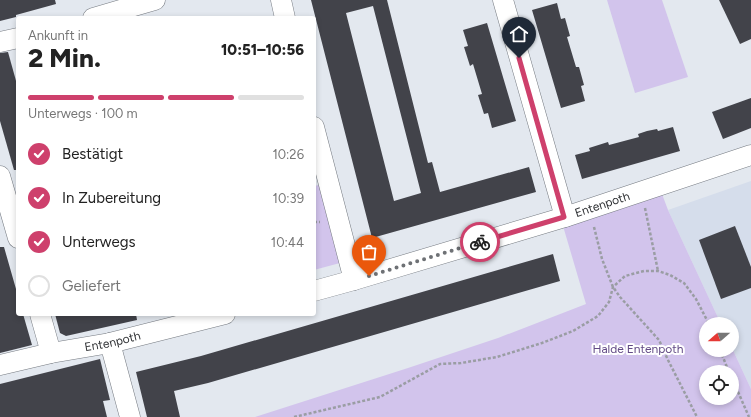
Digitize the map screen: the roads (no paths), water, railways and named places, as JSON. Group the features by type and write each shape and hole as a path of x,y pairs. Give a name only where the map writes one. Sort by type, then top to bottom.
{"street":[{"path":"105,16 155,0"},
{"path":"281,0 285,16"},
{"path":"503,0 564,217"},
{"path":"0,42 16,38"},
{"path":"316,135 354,280"},
{"name":"Entenpoth","path":"316,290 590,209 751,155"},
{"path":"0,176 16,231"},
{"path":"41,316 51,353"},
{"name":"Entenpoth","path":"0,365 51,353 110,343 193,318 209,316"},
{"path":"110,343 130,417"}],"park label":[{"name":"Halde Entenpoth","path":"638,349"}]}
